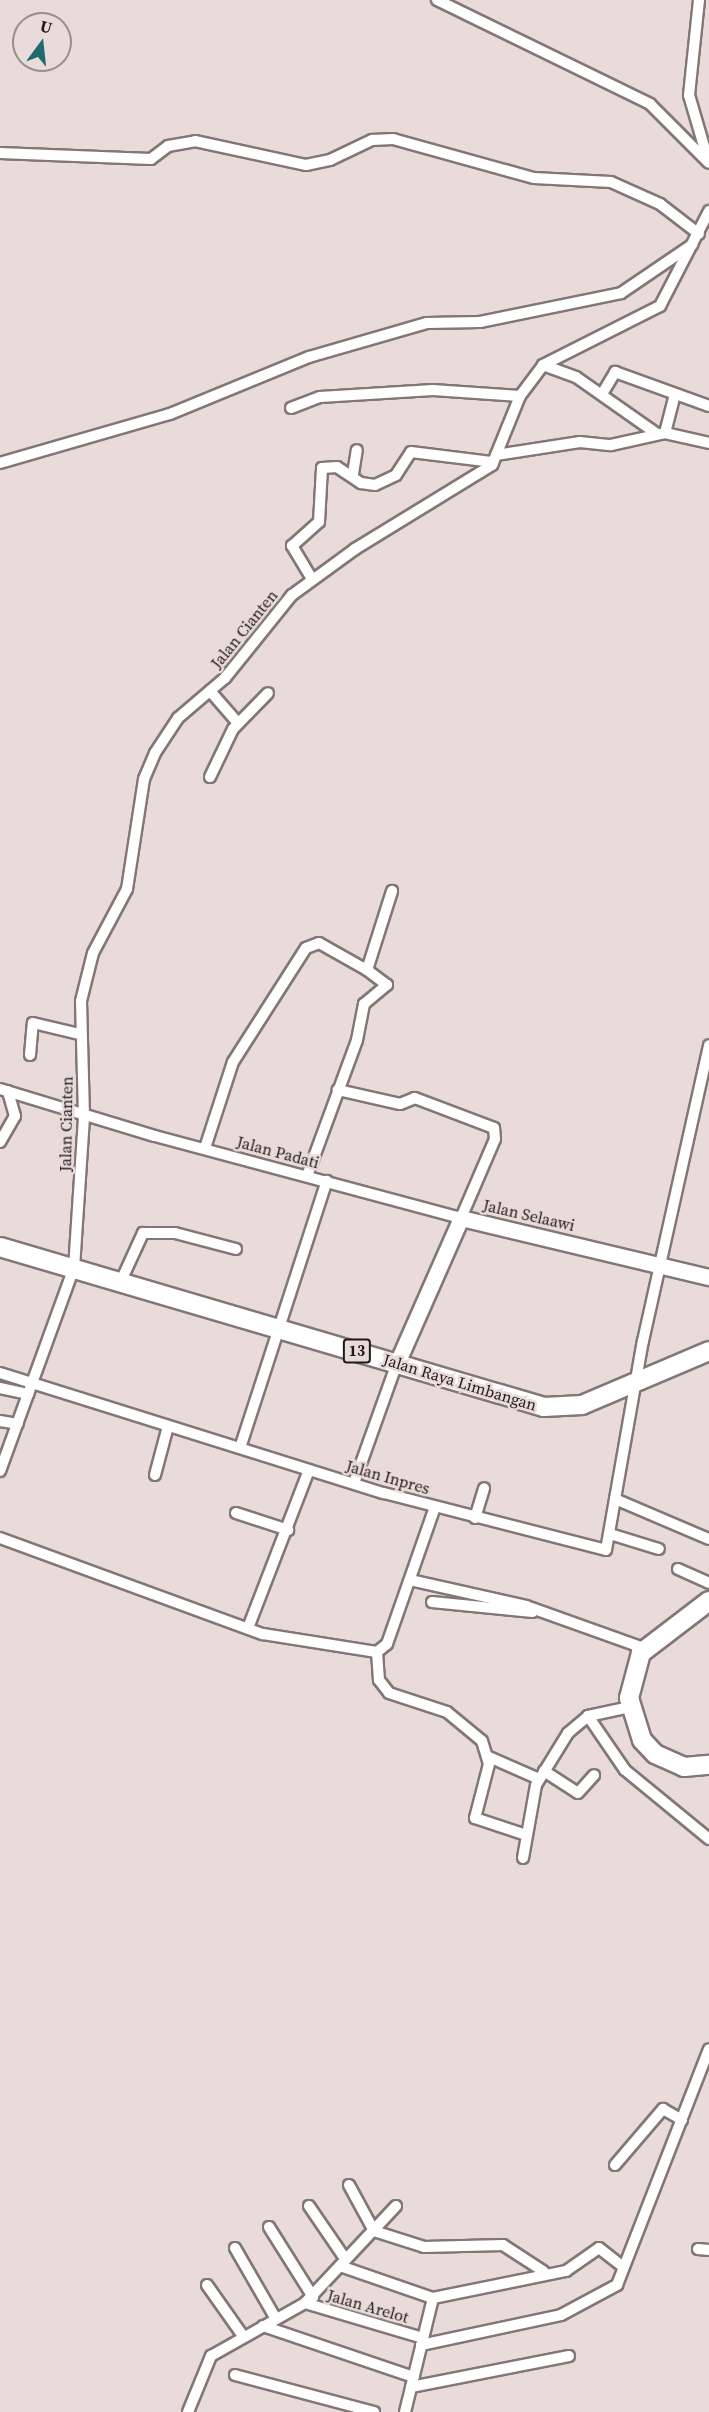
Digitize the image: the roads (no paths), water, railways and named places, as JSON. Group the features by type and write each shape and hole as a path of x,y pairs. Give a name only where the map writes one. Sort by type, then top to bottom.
{"highway":[{"name":"Jalan Raya Limbangan","path":"0,1247 544,1407 582,1406 709,1351"},
{"path":"709,1601 646,1649 632,1671 630,1707 642,1740 656,1754 684,1767 709,1765"}],"street":[{"path":"699,0 689,95 694,128 709,161"},
{"path":"440,1 650,104 709,161"},
{"path":"0,153 45,150 151,159 176,143 195,141 306,165 385,138 534,178 610,182 660,204 697,238"},
{"path":"494,458 520,396 543,365 660,306 709,211"},
{"path":"0,463 170,414 309,357 427,323 480,322 621,293 697,238"},
{"path":"543,365 567,372 661,433 709,443"},
{"path":"602,394 615,372 709,406"},
{"path":"291,408 320,397 433,390 520,396"},
{"path":"661,433 675,394"},
{"path":"312,579 292,546 319,522 320,470 331,466 353,474 361,483 379,484 396,475 405,457 416,452 494,458 580,442 621,444 661,433"},
{"path":"353,474 357,450"},
{"name":"Jalan Cianten","path":"0,1471 74,1268 84,1116 79,1034 87,969 127,889 148,766 178,718 210,691 276,612 312,579 494,458"},
{"path":"210,691 238,723"},
{"path":"210,777 238,723 268,693"},
{"path":"367,970 392,891"},
{"path":"205,1148 230,1069 309,945 319,943 367,970 387,985 364,1004 338,1090 307,1176"},
{"path":"30,1055 33,1023 79,1034"},
{"path":"659,1549 610,1534 635,1382 709,1045"},
{"path":"0,1142 15,1116 4,1090"},
{"name":"Jalan Padati","path":"4,1090 84,1116 462,1218"},
{"path":"338,1090 400,1104 416,1098 496,1133 462,1218"},
{"path":"240,1448 276,1327 327,1181"},
{"name":"Jalan Selaawi","path":"397,1363 462,1218 709,1277"},
{"path":"121,1281 143,1233 175,1233 236,1249"},
{"path":"354,1483 397,1363"},
{"name":"Jalan Inpres","path":"0,1373 29,1389 168,1426 435,1507 599,1552 606,1550 610,1534"},
{"path":"0,1388 29,1389"},
{"path":"0,1421 18,1424"},
{"path":"155,1475 168,1426"},
{"path":"248,1628 288,1530 309,1470"},
{"path":"475,1518 484,1488"},
{"path":"615,1498 709,1539"},
{"path":"0,1538 248,1628 377,1652 387,1644 435,1507"},
{"path":"236,1513 288,1530"},
{"path":"678,1569 709,1583"},
{"path":"410,1580 537,1612 646,1649"},
{"path":"432,1602 537,1612"},
{"path":"377,1652 383,1688 447,1712 482,1741 489,1757 475,1818 526,1835"},
{"path":"523,1858 526,1835 542,1775 574,1725 588,1716 630,1707"},
{"path":"588,1716 625,1770 709,1839"},
{"path":"489,1757 542,1775 578,1793 594,1775"},
{"path":"422,2341 561,2315 617,2285 709,2049"},
{"path":"615,2165 663,2109 682,2120"},
{"path":"349,2186 374,2230 424,2247 503,2245 543,2271"},
{"path":"309,2206 343,2263 433,2298 543,2271 569,2270 599,2248 623,2267"},
{"path":"188,2412 205,2365 243,2336 309,2300 396,2206"},
{"path":"269,2227 309,2300"},
{"path":"235,2248 276,2319"},
{"path":"207,2285 243,2336"},
{"path":"405,2412 433,2298"},
{"name":"Jalan Arelot","path":"309,2300 422,2341"},
{"path":"263,2325 412,2382 569,2356"},
{"path":"235,2375 374,2412"}]}
